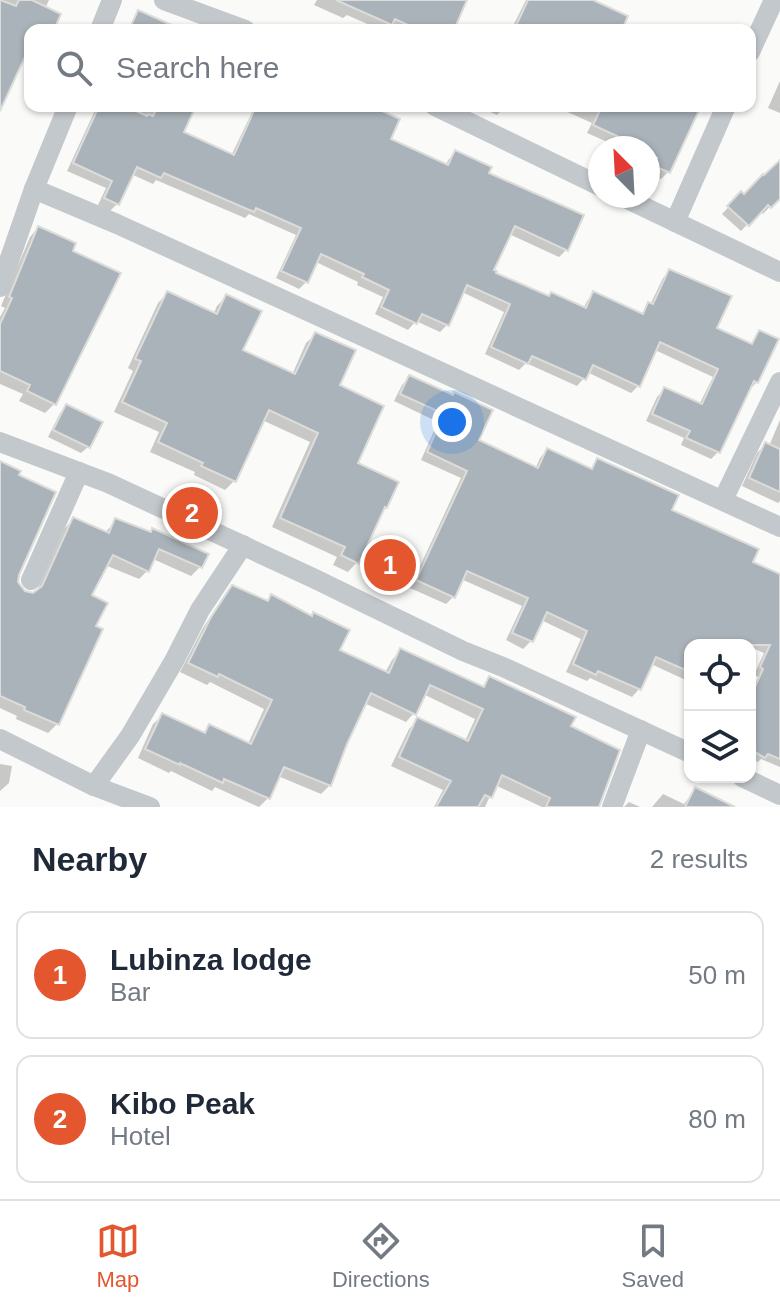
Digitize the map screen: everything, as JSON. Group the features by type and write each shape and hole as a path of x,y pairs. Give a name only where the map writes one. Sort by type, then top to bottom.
{"street":[{"path":"102,24 112,0"},
{"path":"164,0 229,24"},
{"path":"756,38 770,4"},
{"path":"0,287 34,189 66,112"},
{"path":"447,112 588,180"},
{"path":"675,222 723,112"},
{"path":"34,189 780,527"},
{"path":"646,208 780,272"},
{"path":"723,500 780,382"},
{"path":"0,442 108,483 463,651 684,750"},
{"path":"31,580 79,472"},
{"path":"94,786 130,736 200,610 243,545"},
{"path":"612,807 641,730"},
{"path":"0,739 94,786 150,807"},
{"path":"755,783 780,795"}],"building":[{"path":"0,0 16,6 19,0 32,0 61,14 57,24 24,24 24,59 0,111"},
{"path":"336,0 467,0 457,24 406,24 395,19 390,24"},
{"path":"528,0 593,0 628,16 625,24 517,24"},
{"path":"138,10 170,24 132,24"},
{"path":"96,112 138,112 153,116 155,112 193,112 184,132 234,155 253,112 384,112 400,119 391,139 448,165 455,150 492,167 489,173 584,215 568,251 515,226 494,270 496,273 586,308 593,291 643,314 648,302 653,304 669,269 732,296 717,328 752,344 759,330 779,339 758,383 754,381 720,453 686,438 690,431 652,414 664,387 702,404 718,369 660,342 640,387 593,365 586,380 532,356 528,364 491,347 510,304 467,285 449,326 422,314 417,324 381,307 389,290 362,277 364,274 321,254 308,283 281,271 301,228 256,208 254,212 164,173 161,178 137,167 119,205 104,198 112,181 73,163"},
{"path":"599,112 698,112 670,173 660,169 660,136 617,136 593,125"},
{"path":"780,160 780,199 771,208 768,205 749,226 727,206"},
{"path":"38,226 76,243 73,251 121,273 56,405 27,391 30,385 0,371 0,324"},
{"path":"167,291 217,314 226,294 262,311 243,350 295,374 315,332 356,350 340,385 384,406 358,463 399,482 359,564 341,555 345,547 280,518 318,433 269,410 236,482 158,442 167,423 122,402 141,361 135,359"},
{"path":"409,375 453,395 454,392 493,410 479,440 538,468 547,448 592,469 597,458 679,495 672,510 759,549 753,562 780,574 780,759 768,754 765,758 756,753 756,685 770,645 756,645 756,639 684,639 684,669 656,657 641,690 573,664 587,631 547,612 533,642 512,633 528,598 467,571 455,598 416,580 467,471 427,452 444,414 400,394"},
{"path":"66,404 103,422 90,448 53,430"},
{"path":"765,442 780,449 780,492 749,478"},
{"path":"0,461 21,471 19,475 56,492 19,575 18,582 25,591 33,593 42,586 73,517 109,533 115,518 151,532 152,528 209,554 202,568 159,549 149,572 113,555 92,595 108,603 96,626 103,629 59,725 0,696"},
{"path":"232,585 268,601 271,594 312,616 313,612 350,630 340,650 389,673 400,648 484,687 489,676 576,717 571,726 620,750 599,807 546,807 550,798 502,775 492,798 485,795 478,807 436,807 451,781 399,757 417,717 468,741 483,709 430,685 416,715 371,693 331,786 284,767 270,799 224,779 223,783 145,749 162,713 205,733 209,724 251,744 272,700 219,674 218,677 188,663 211,617"},
{"path":"695,787 735,807 685,807"}],"place":[{"name":"Kibo Peak","path":"192,513"},
{"name":"Lubinza lodge","path":"390,565"}]}
